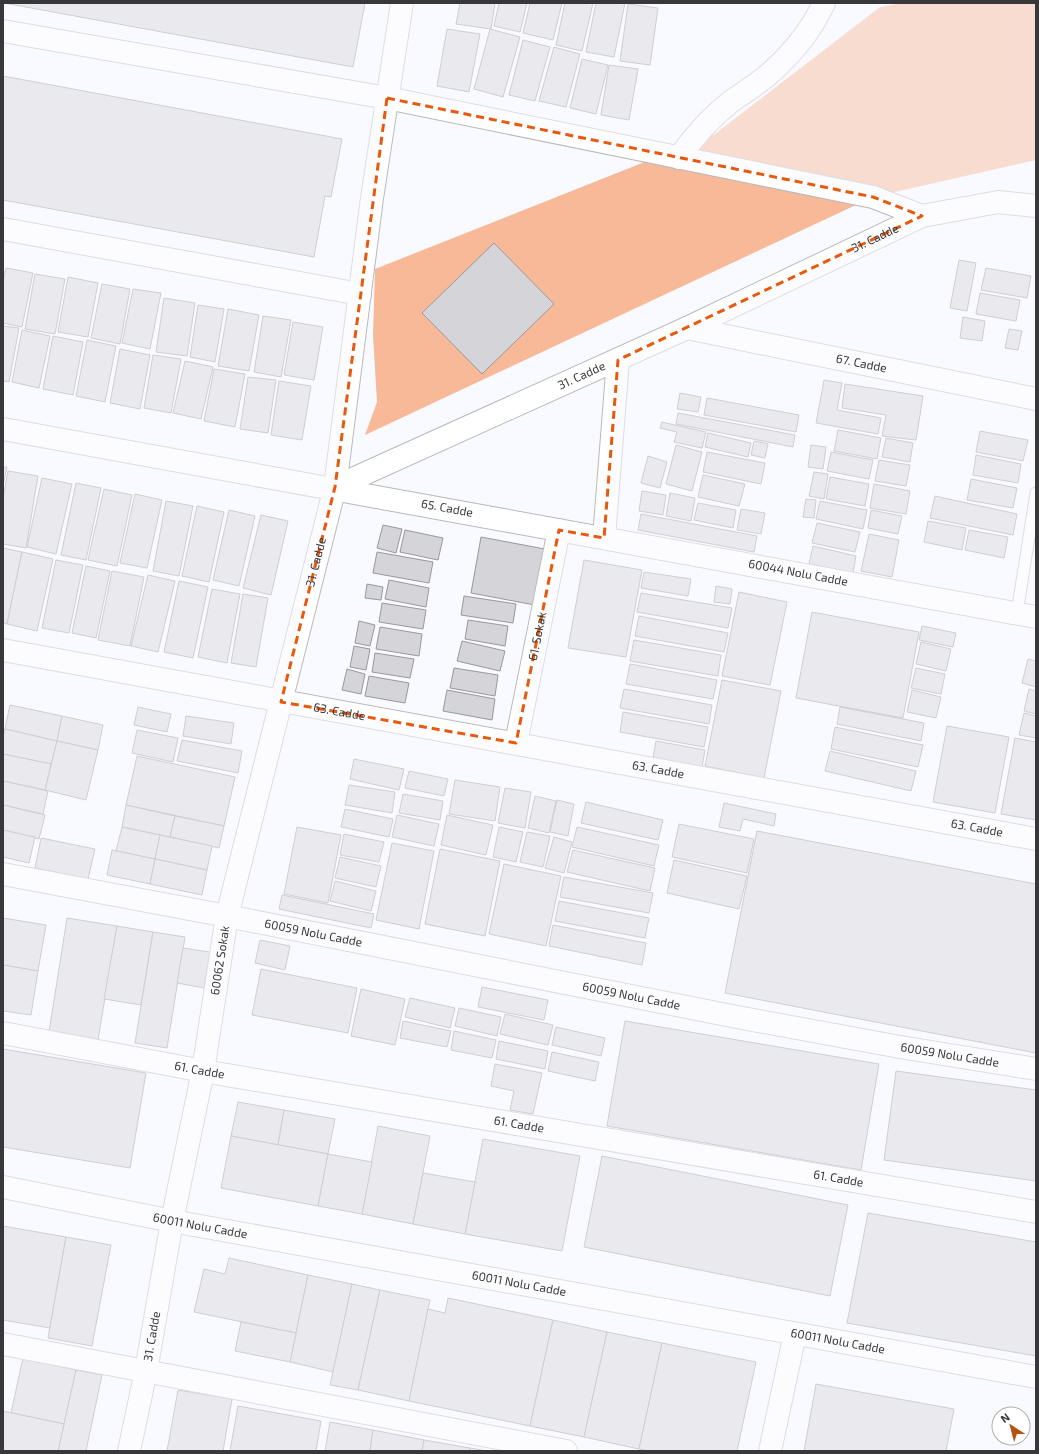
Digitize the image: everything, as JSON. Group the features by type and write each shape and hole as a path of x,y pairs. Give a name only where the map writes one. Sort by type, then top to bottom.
{"street":[{"path":"335,487 372,198 402,3"},
{"path":"679,158 700,131 716,115 768,75 787,57 811,26 824,3"},
{"path":"3,31 387,98 873,198 922,216"},
{"name":"31. Cadde","path":"281,702 335,487 618,360 922,216 998,202 1036,206"},
{"path":"3,229 360,294"},
{"name":"67. Cadde","path":"687,328 1036,399"},
{"path":"604,538 618,360"},
{"name":"65. Cadde","path":"3,429 335,487 560,530"},
{"name":"60044 Nolu Cadde","path":"560,530 1027,615"},
{"name":"61. Sokak","path":"516,743 560,530"},
{"name":"63. Cadde","path":"3,650 281,702 516,743 1036,838"},
{"name":"60062 Sokak","path":"172,1221 204,1071 227,916 281,702"},
{"name":"60059 Nolu Cadde","path":"3,874 227,916 900,1048 1036,1069"},
{"name":"61. Cadde","path":"3,1033 204,1071 1036,1212"},
{"name":"60011 Nolu Cadde","path":"3,1187 172,1221 1036,1377"},
{"name":"31. Cadde","path":"129,1451 146,1371 172,1221"},
{"path":"770,1451 795,1334"},
{"path":"3,1344 566,1451"}],"lane":[{"path":"1027,615 1036,493"}],"highlighted area":[{"path":"387,98 873,197 922,216 618,360 604,538 559,530 516,743 281,702 335,487"}],"shaded area":[{"path":"902,3 1036,3 1036,160 873,197 365,435 377,402 373,335 375,269 715,134 880,7"}],"building":[{"path":"4,3 365,3 353,67"},
{"path":"460,3 495,3 491,29 456,24"},
{"path":"499,3 527,3 520,32 494,26"},
{"path":"530,3 562,3 553,40 523,33"},
{"path":"565,3 593,3 582,51 556,45"},
{"path":"596,3 625,3 614,57 586,52"},
{"path":"628,4 658,8 650,65 620,61"},
{"path":"447,29 480,34 469,92 437,86"},
{"path":"490,29 520,37 503,97 474,89"},
{"path":"523,40 550,47 535,101 509,95"},
{"path":"554,47 580,54 566,107 539,101"},
{"path":"582,59 608,65 596,114 570,108"},
{"path":"609,65 638,69 629,120 601,115"},
{"path":"3,76 342,139 331,197 325,196 314,257 3,200"},
{"path":"494,243 554,304 482,374 422,313"},
{"path":"959,260 976,263 967,311 950,308"},
{"path":"6,268 33,273 22,327 3,323 3,281"},
{"path":"986,268 1031,276 1027,298 981,290"},
{"path":"35,274 65,279 55,334 25,329"},
{"path":"68,277 98,283 88,337 58,332"},
{"path":"102,284 130,289 120,344 91,338"},
{"path":"133,289 161,293 150,349 122,343"},
{"path":"980,293 1020,300 1016,321 976,314"},
{"path":"164,298 195,303 187,356 156,352"},
{"path":"198,305 224,309 215,362 190,357"},
{"path":"228,309 259,315 249,371 218,366"},
{"path":"263,316 291,320 281,377 254,372"},
{"path":"963,317 985,321 982,341 960,338"},
{"path":"293,322 323,327 314,380 284,375"},
{"path":"3,326 19,328 9,382 3,381"},
{"path":"1009,329 1022,331 1018,350 1005,348"},
{"path":"22,330 50,336 39,388 12,382"},
{"path":"53,336 83,342 73,395 43,389"},
{"path":"87,340 116,346 105,402 76,396"},
{"path":"120,349 150,355 140,409 110,403"},
{"path":"153,355 181,359 171,413 144,408"},
{"path":"185,361 213,367 201,419 173,413"},
{"path":"214,369 245,374 235,427 204,421"},
{"path":"248,377 276,380 268,433 240,429"},
{"path":"824,380 842,383 837,410 881,418 878,434 816,423"},
{"path":"279,381 311,386 302,440 271,435"},
{"path":"845,384 923,396 916,440 882,436 886,415 842,408"},
{"path":"680,393 701,397 698,412 677,409"},
{"path":"707,398 799,415 796,432 704,415"},
{"path":"678,413 795,435 793,447 676,424"},
{"path":"662,422 706,432 702,448 674,442 677,432 660,428"},
{"path":"838,430 881,438 877,459 834,451"},
{"path":"980,431 1028,440 1023,461 976,452"},
{"path":"708,433 751,443 748,457 705,447"},
{"path":"886,438 913,443 910,462 882,457"},
{"path":"754,441 768,444 765,458 751,455"},
{"path":"676,445 702,452 692,491 666,484"},
{"path":"811,445 826,447 823,469 808,467"},
{"path":"707,452 765,463 761,484 703,472"},
{"path":"831,452 873,460 869,479 827,471"},
{"path":"976,455 1021,464 1018,483 973,475"},
{"path":"648,456 667,462 660,488 641,483"},
{"path":"879,460 910,465 906,486 875,481"},
{"path":"3,467 7,467 3,485"},
{"path":"8,471 38,476 26,548 3,544 3,498"},
{"path":"814,472 828,474 824,499 809,496"},
{"path":"703,475 745,484 739,506 698,497"},
{"path":"830,477 869,484 865,506 826,499"},
{"path":"42,478 72,484 56,554 27,547"},
{"path":"971,479 1017,488 1013,508 967,500"},
{"path":"76,483 101,488 86,560 61,555"},
{"path":"874,484 910,491 906,514 870,508"},
{"path":"104,489 132,495 117,566 88,560"},
{"path":"642,491 666,495 663,515 639,511"},
{"path":"670,493 695,498 691,521 666,516"},
{"path":"135,494 162,500 147,568 120,563"},
{"path":"935,496 1017,514 1013,535 930,518"},
{"path":"806,499 816,500 814,518 803,517"},
{"path":"166,501 193,506 179,576 153,571"},
{"path":"820,501 867,510 863,529 816,519"},
{"path":"698,503 736,510 733,528 694,520"},
{"path":"197,506 224,512 209,582 182,576"},
{"path":"741,509 765,513 761,534 737,530"},
{"path":"229,510 255,516 239,586 213,580"},
{"path":"871,510 902,516 898,534 868,528"},
{"path":"641,514 757,536 754,552 638,530"},
{"path":"261,515 288,521 271,595 243,588"},
{"path":"928,521 966,528 962,550 924,542"},
{"path":"817,523 860,532 855,552 812,543"},
{"path":"383,525 402,529 396,553 377,548"},
{"path":"405,530 443,538 438,560 400,552"},
{"path":"969,530 1008,537 1004,558 965,550"},
{"path":"869,534 899,540 892,577 861,571"},
{"path":"481,537 550,550 540,606 471,593"},
{"path":"813,546 856,556 853,573 809,564"},
{"path":"3,548 22,552 7,624 3,623"},
{"path":"22,552 53,559 37,631 7,624"},
{"path":"377,552 433,562 429,583 373,573"},
{"path":"56,560 83,565 69,633 42,628"},
{"path":"584,560 642,570 626,657 568,648"},
{"path":"86,566 110,571 96,638 72,633"},
{"path":"112,571 144,577 130,646 98,640"},
{"path":"644,572 691,579 688,596 641,588"},
{"path":"148,575 175,581 158,652 131,646"},
{"path":"389,580 429,588 426,607 385,599"},
{"path":"179,581 208,587 193,658 164,652"},
{"path":"367,584 383,587 381,600 365,598"},
{"path":"716,586 732,589 730,604 714,602"},
{"path":"212,589 240,594 227,663 198,657"},
{"path":"739,592 787,602 770,685 722,676"},
{"path":"641,593 732,608 728,628 637,612"},
{"path":"243,594 268,598 256,667 231,663"},
{"path":"464,596 516,604 513,623 461,615"},
{"path":"382,603 426,610 423,629 379,622"},
{"path":"812,612 919,632 903,718 796,698"},
{"path":"639,616 728,633 724,652 635,636"},
{"path":"468,620 508,626 505,646 465,639"},
{"path":"359,621 375,625 370,646 355,643"},
{"path":"922,626 956,633 953,647 919,640"},
{"path":"380,627 422,634 419,656 376,649"},
{"path":"634,640 721,655 718,676 630,661"},
{"path":"462,641 505,651 500,671 457,661"},
{"path":"921,642 951,649 946,671 916,664"},
{"path":"354,646 370,649 366,670 350,667"},
{"path":"375,653 414,659 410,678 372,672"},
{"path":"1028,659 1036,661 1036,687 1022,683"},
{"path":"630,664 717,680 713,699 626,684"},
{"path":"454,668 498,675 495,696 450,688"},
{"path":"916,668 945,674 941,694 911,688"},
{"path":"347,669 365,674 361,694 342,690"},
{"path":"369,676 409,683 405,703 365,696"},
{"path":"722,680 781,691 764,778 705,766"},
{"path":"624,689 712,705 709,724 620,708"},
{"path":"1029,689 1036,691 1036,714 1024,711"},
{"path":"447,690 495,699 492,720 443,711"},
{"path":"912,690 941,697 936,718 907,712"},
{"path":"10,705 62,716 57,741 5,729"},
{"path":"138,707 171,714 167,732 134,725"},
{"path":"840,707 924,723 921,741 837,724"},
{"path":"623,712 708,727 704,747 620,732"},
{"path":"1024,713 1036,716 1036,738 1019,735"},
{"path":"62,716 103,725 98,750 57,741"},
{"path":"186,716 234,723 231,744 183,736"},
{"path":"947,726 1009,737 995,813 933,802"},
{"path":"835,727 923,745 918,767 831,749"},
{"path":"5,729 57,741 51,764 3,754 3,736"},
{"path":"137,730 178,738 173,762 132,753"},
{"path":"1015,738 1036,742 1036,820 1001,814"},
{"path":"182,740 242,751 238,773 177,761"},
{"path":"57,741 98,750 86,800 45,790"},
{"path":"656,741 705,750 702,767 653,758"},
{"path":"830,751 916,771 911,791 825,771"},
{"path":"3,754 51,764 45,790 3,781"},
{"path":"137,756 235,777 224,826 126,805"},
{"path":"354,759 404,769 399,790 350,779"},
{"path":"409,771 448,779 444,796 405,788"},
{"path":"455,780 500,787 495,821 449,814"},
{"path":"3,781 48,791 43,814 3,805"},
{"path":"349,785 395,792 392,813 345,805"},
{"path":"505,788 531,792 525,828 498,823"},
{"path":"403,794 443,801 440,820 399,813"},
{"path":"535,796 556,801 549,833 528,828"},
{"path":"557,800 574,804 568,836 550,832"},
{"path":"586,802 663,820 658,840 581,823"},
{"path":"724,803 776,814 774,826 743,819 740,831 719,827"},
{"path":"3,805 45,815 39,839 3,830"},
{"path":"126,805 175,816 170,837 122,827"},
{"path":"345,809 393,819 389,837 341,827"},
{"path":"397,815 439,824 434,846 392,837"},
{"path":"447,815 493,825 486,855 441,845"},
{"path":"175,816 224,826 219,848 170,837"},
{"path":"679,824 754,839 747,873 672,857"},
{"path":"122,827 160,835 155,859 116,851"},
{"path":"297,827 341,835 328,903 284,894"},
{"path":"499,827 523,832 516,862 493,857"},
{"path":"577,827 659,845 654,866 572,847"},
{"path":"3,830 35,837 29,863 3,857"},
{"path":"757,831 1036,884 1036,1053 725,993"},
{"path":"527,832 550,836 543,867 520,862"},
{"path":"344,834 384,842 379,862 340,855"},
{"path":"160,835 212,846 207,870 155,859"},
{"path":"554,837 572,842 564,873 545,868"},
{"path":"41,838 95,849 88,879 35,868"},
{"path":"392,843 434,851 419,929 376,920"},
{"path":"440,849 500,861 485,936 425,924"},
{"path":"112,850 155,859 150,884 107,875"},
{"path":"573,850 655,868 650,891 567,872"},
{"path":"340,857 381,866 376,887 335,878"},
{"path":"155,859 207,870 202,895 150,884"},
{"path":"674,860 747,876 739,909 667,893"},
{"path":"504,864 561,876 546,946 489,934"},
{"path":"564,877 653,893 649,913 560,897"},
{"path":"335,881 376,891 371,911 330,901"},
{"path":"282,895 374,914 371,928 279,909"},
{"path":"559,901 649,918 645,938 555,921"},
{"path":"3,918 46,925 38,971 3,965"},
{"path":"67,918 117,926 98,1040 49,1032"},
{"path":"553,925 646,943 642,965 549,946"},
{"path":"117,926 153,932 141,1005 104,999"},
{"path":"153,932 185,937 167,1048 135,1043"},
{"path":"260,940 290,946 285,970 255,963"},
{"path":"183,948 210,952 204,988 177,983"},
{"path":"3,965 38,971 31,1015 3,1011"},
{"path":"261,969 357,988 348,1033 252,1015"},
{"path":"482,987 548,1000 544,1020 478,1007"},
{"path":"361,989 405,999 395,1045 351,1036"},
{"path":"410,998 455,1008 450,1028 405,1017"},
{"path":"459,1008 501,1017 497,1036 455,1026"},
{"path":"505,1014 553,1025 548,1045 500,1034"},
{"path":"403,1021 451,1031 447,1047 400,1038"},
{"path":"625,1021 879,1064 861,1170 607,1126"},
{"path":"556,1027 605,1038 601,1056 552,1045"},
{"path":"454,1031 496,1040 492,1058 451,1050"},
{"path":"499,1041 548,1051 545,1069 496,1059"},
{"path":"3,1049 146,1073 130,1168 3,1147"},
{"path":"552,1052 599,1062 595,1081 548,1071"},
{"path":"495,1064 542,1073 533,1114 510,1110 514,1091 491,1086"},
{"path":"896,1071 1036,1090 1036,1181 884,1160"},
{"path":"238,1102 284,1110 278,1145 231,1136"},
{"path":"284,1110 335,1119 328,1154 278,1145"},
{"path":"378,1126 430,1136 413,1224 362,1214"},
{"path":"231,1136 328,1154 318,1206 221,1188"},
{"path":"483,1139 580,1156 562,1251 465,1234"},
{"path":"328,1154 372,1162 362,1214 318,1206"},
{"path":"602,1156 848,1205 830,1296 584,1247"},
{"path":"423,1173 475,1182 465,1234 413,1224"},
{"path":"868,1213 1036,1242 1036,1356 847,1323"},
{"path":"3,1226 66,1237 50,1328 3,1320"},
{"path":"66,1237 111,1245 92,1346 48,1338"},
{"path":"229,1258 308,1275 296,1333 194,1312 204,1269 225,1274"},
{"path":"308,1275 352,1284 333,1372 290,1362"},
{"path":"352,1284 380,1290 358,1390 330,1385"},
{"path":"380,1290 430,1300 409,1401 358,1390"},
{"path":"448,1298 553,1320 530,1426 409,1401 428,1309 445,1313"},
{"path":"553,1320 607,1332 584,1437 530,1426"},
{"path":"241,1322 296,1333 290,1362 235,1351"},
{"path":"607,1332 662,1343 639,1449 584,1437"},
{"path":"662,1343 756,1362 737,1451 649,1451 639,1449"},
{"path":"23,1358 76,1370 64,1424 11,1413"},
{"path":"76,1370 102,1375 86,1451 58,1451"},
{"path":"816,1384 954,1409 946,1451 804,1451"},
{"path":"178,1390 232,1399 223,1451 167,1451"},
{"path":"238,1406 321,1421 316,1451 230,1451"},
{"path":"3,1411 64,1424 58,1451 3,1451"},
{"path":"330,1422 373,1430 370,1451 325,1451"},
{"path":"373,1430 424,1440 422,1451 370,1451"},
{"path":"424,1440 470,1448 470,1451 422,1451"},
{"path":"470,1448 487,1451 470,1451"}]}
